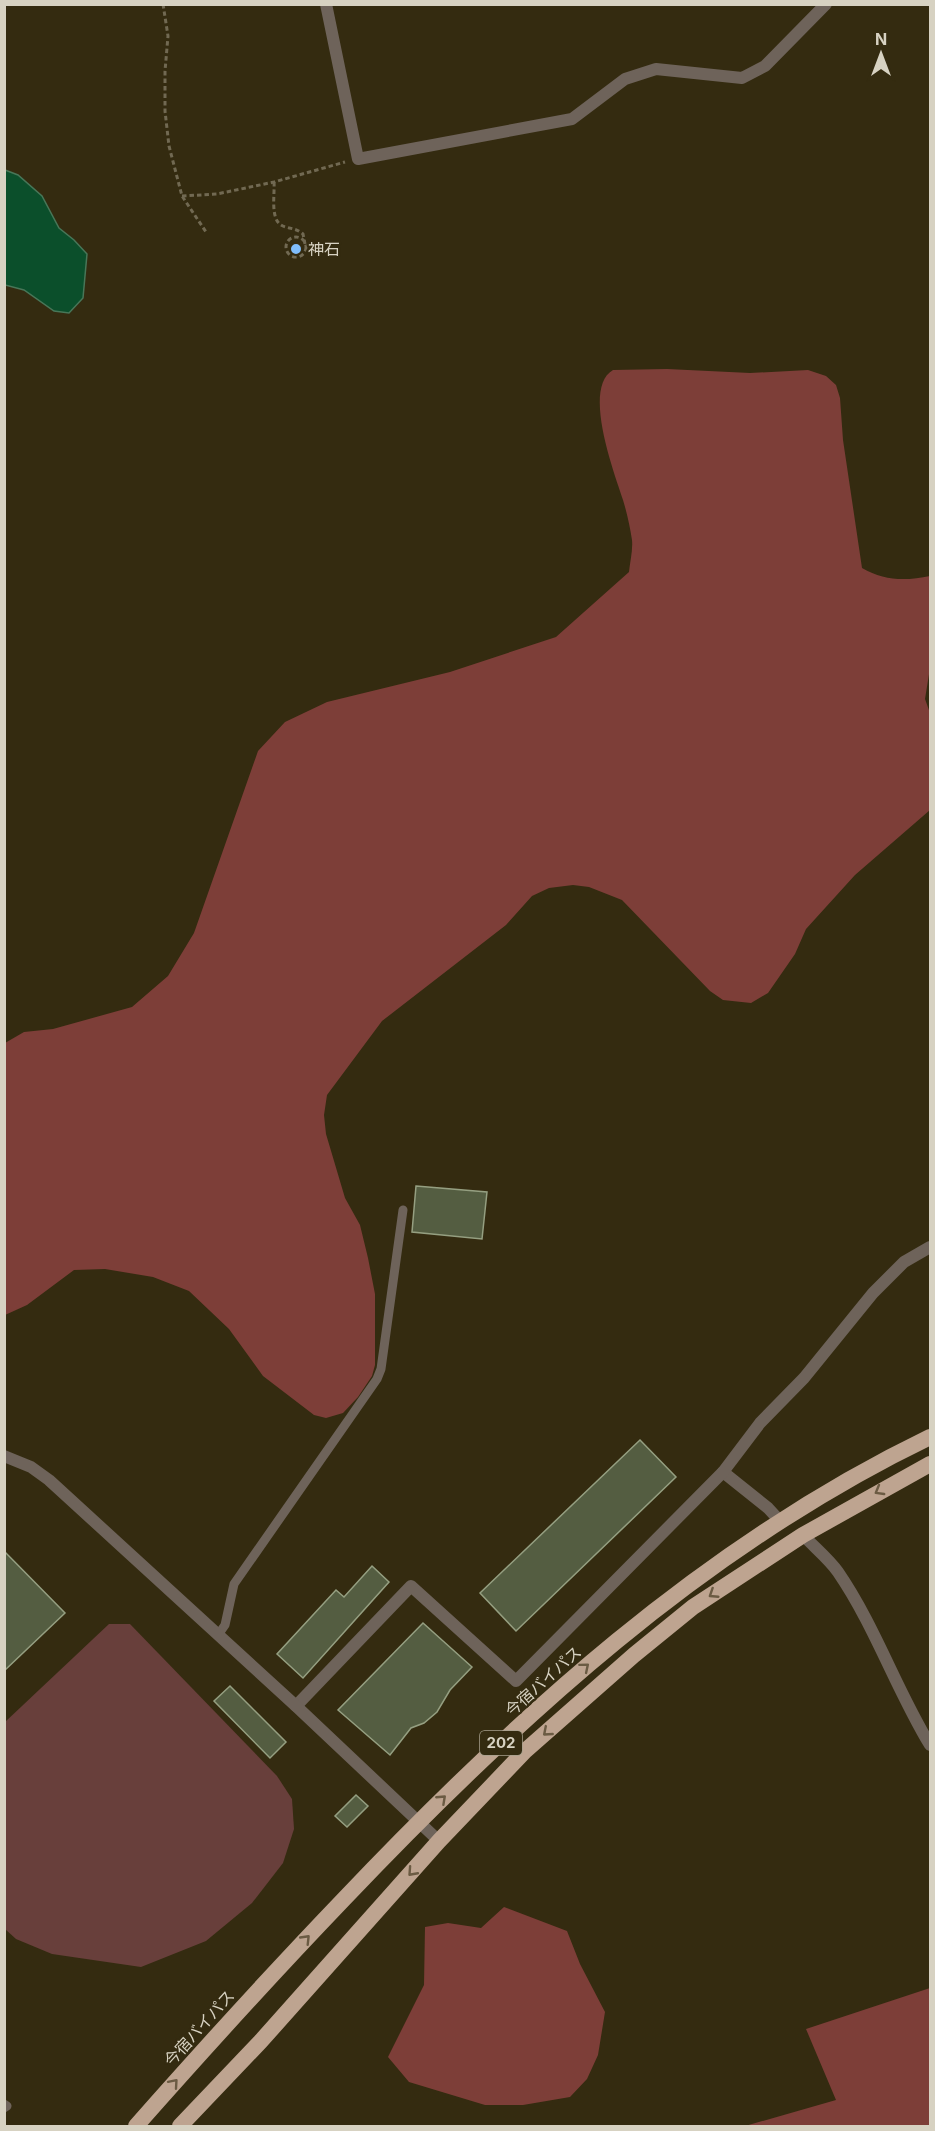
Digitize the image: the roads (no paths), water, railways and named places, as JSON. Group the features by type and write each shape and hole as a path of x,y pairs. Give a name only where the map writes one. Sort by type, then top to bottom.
{"highway":[{"name":"今宿バイパス","path":"136,2127 235,2014 418,1822 505,1739 624,1634 779,1520 930,1437"},
{"name":"202","path":"180,2127 269,2032 439,1841 525,1751 634,1655 693,1607 803,1535 930,1464"}],"street":[{"path":"326,4 358,159 572,119 625,80 656,69 742,78 765,66 826,4"},
{"path":"296,1706 411,1586 516,1681 723,1472 760,1423 804,1378 873,1293 904,1262 930,1247"},
{"path":"4,1456 31,1467 49,1480 296,1706 439,1841"},
{"path":"723,1472 768,1508 779,1520"},
{"path":"803,1535 837,1570 864,1616 914,1718 930,1745"}],"lane":[{"path":"218,1635 225,1625 234,1584 377,1379 381,1369 403,1210"}],"place":[{"name":"神石","path":"296,249"}]}
